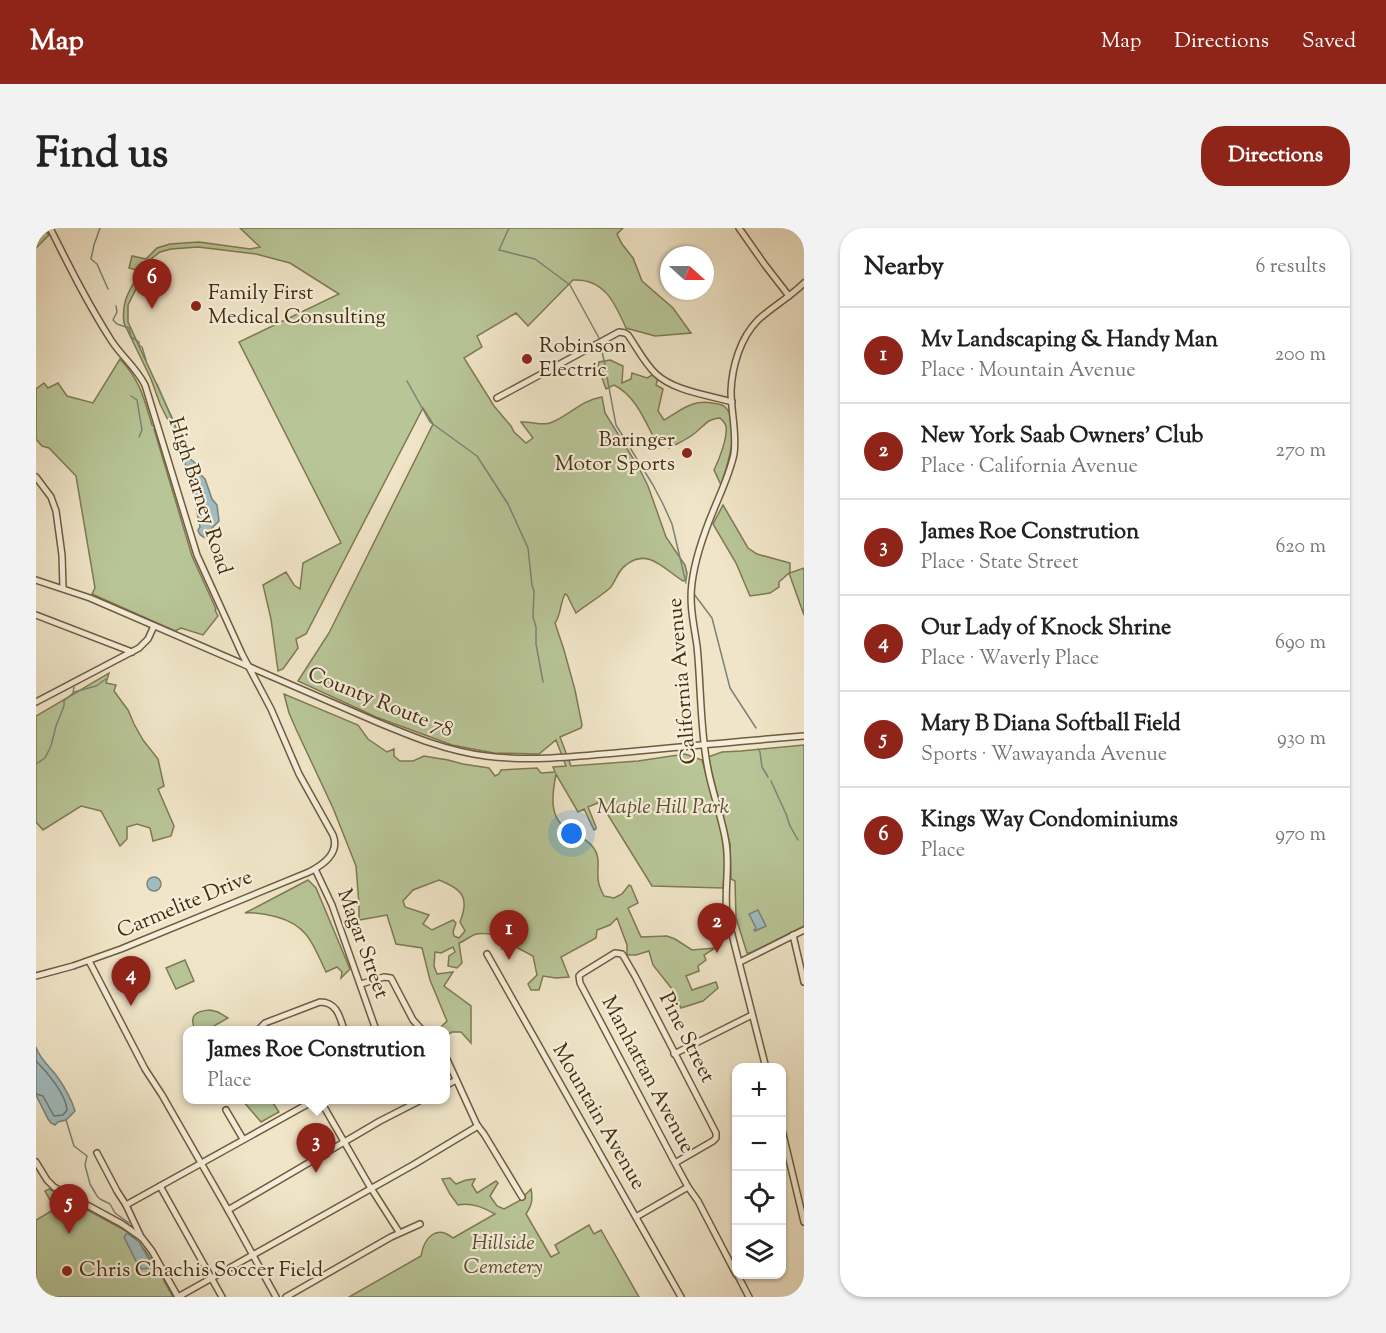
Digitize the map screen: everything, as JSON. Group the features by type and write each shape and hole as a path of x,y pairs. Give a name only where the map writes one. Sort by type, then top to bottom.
{"street":[{"name":"High Barney Road","path":"50,228 113,343 136,370 145,385 197,555 228,625 271,709 305,786 333,835 336,846"},
{"path":"739,228 789,296"},
{"name":"California Avenue","path":"765,1063 726,909 728,869 725,836 709,778 704,745 691,590 702,541 734,454 735,430 731,390 738,355 754,325 804,283"},
{"path":"496,398 614,334 622,332 628,335 651,369 663,379 682,388 732,402"},
{"path":"36,477 51,497 56,511 62,555 63,588"},
{"name":"County Route 78","path":"36,580 90,598 423,741 453,750 504,758 547,758 804,736"},
{"path":"36,615 132,652"},
{"path":"36,702 139,648 146,642 154,626"},
{"name":"Carmelite Drive","path":"36,976 89,961 135,944 315,869 332,854 336,846"},
{"name":"Magar Street","path":"315,869 332,905 375,1026"},
{"path":"740,962 804,930"},
{"path":"793,935 804,982"},
{"name":"Manhattan Avenue","path":"622,954 615,953 587,969 579,976 580,983 675,1163 732,1265"},
{"name":"Mountain Avenue","path":"487,954 681,1297"},
{"name":"Pine Street","path":"622,954 716,1133 713,1141 675,1163"},
{"path":"89,961 146,1069 276,1297"},
{"path":"361,984 384,976 391,978 418,1026"},
{"path":"262,1026 320,1002 329,1003 336,1010 342,1026"},
{"path":"674,1054 753,1015"},
{"path":"450,1066 478,1126 522,1197"},
{"path":"450,1083 456,1080"},
{"path":"126,1205 308,1104"},
{"path":"322,1104 370,1189 399,1233"},
{"path":"228,1210 411,1104"},
{"path":"226,1110 243,1140"},
{"path":"97,1153 142,1238 178,1297 478,1126"},
{"path":"786,1147 804,1222"},
{"path":"36,1162 44,1176 56,1188 122,1224 142,1238"},
{"path":"36,1181 44,1176"},
{"path":"160,1186 222,1297"},
{"path":"636,1216 688,1187"},
{"path":"286,1297 399,1233 420,1224"},
{"name":"Manhattan Avenue","path":"740,1279 749,1297"}],"green space":[{"path":"36,228 43,228 49,235 36,248"},
{"path":"240,228 623,228 617,234 633,258 642,281 660,297 660,300 664,300 673,308 691,333 655,336 626,328 613,301 607,294 593,283 573,280 528,326 516,313 477,336 482,347 464,358 494,406 514,432 526,443 533,438 521,422 550,423 588,401 602,397 605,413 648,486 666,537 685,565 687,573 686,580 683,581 649,559 634,560 621,570 610,588 576,613 565,594 555,623 575,690 582,725 581,728 560,737 571,766 638,761 685,754 702,760 722,833 725,863 723,888 652,886 600,802 588,807 596,827 594,830 584,809 578,812 556,774 553,806 563,826 593,847 598,858 599,883 604,896 614,898 622,894 629,885 631,886 638,903 628,908 641,937 667,936 692,950 715,948 704,955 706,960 698,966 699,971 686,976 692,990 716,982 718,988 703,1001 681,1008 672,989 653,965 649,951 627,955 627,945 617,918 610,925 597,930 596,938 561,957 569,977 543,976 539,990 531,990 528,984 537,975 533,956 516,947 502,949 500,939 495,936 476,934 459,943 462,963 457,968 448,966 449,956 455,952 453,947 441,953 435,952 434,966 437,974 453,972 444,986 471,1006 471,1043 461,1032 450,1033 450,1026 442,1026 447,1021 430,980 422,948 396,944 387,915 359,920 356,866 333,808 289,713 284,694 358,725 368,739 387,752 394,749 394,756 400,761 413,761 424,756 489,768 495,776 501,770 537,768 541,773 555,772 553,767 566,766 556,740 539,754 494,753 452,745 376,717 298,681 329,633 433,424 423,408 306,634 296,639 298,648 283,669 278,671 271,619 263,585 286,572 294,585 300,589 303,563 341,543 239,342 339,294 290,263 256,254 198,247 171,249 160,252 151,259 154,260 151,272 145,271 128,305 128,322 179,433 177,436 160,404 151,379 124,323 123,315 127,296 140,271 129,268 132,256 146,259 157,248 170,244 199,242 250,249 260,247","holes":["439,880 458,891 464,900 460,922 465,931 459,938 454,936 456,923 453,920 432,930 423,924 429,915 405,907 403,901 413,890"]},
{"path":"120,359 137,382 144,398 152,425 155,427 192,556 216,609 218,616 203,635 181,628 175,631 92,594 95,588 76,476 49,448 42,446 36,439 36,389 44,383 48,388 58,383 67,396 93,403"},
{"path":"610,360 623,366 622,383 631,379 632,373 647,378 652,375 658,378 656,385 663,389 658,411 664,420 695,403 703,402 725,407 730,414 733,434 721,485 714,470 726,436 726,426 723,421 720,418 712,419 695,433 669,448 661,442 656,442 634,402 614,385 606,389 598,367 599,362"},
{"path":"723,505 748,548 757,554 790,563 790,573 804,568 804,615 789,573 779,582 779,587 770,593 750,596 736,563 713,524"},
{"path":"109,673 106,683 116,685 114,691 128,710 143,740 158,759 164,786 158,789 174,826 171,836 153,841 150,828 137,824 127,827 127,839 120,846 101,811 81,806 43,830 36,822 36,716"},
{"name":"Maple Hill Park","path":"804,745 804,926 747,953 736,918 735,881 731,879 730,844 708,757 722,752"},
{"path":"308,880 316,888 350,969 341,978 342,972 337,967 326,972 309,938 296,926 273,916 245,913"},
{"path":"185,960 194,981 176,989 166,968"},
{"path":"210,1010 228,1018 214,1026 194,1026 193,1018 200,1012"},
{"path":"245,1104 274,1104 279,1112 261,1122"},
{"name":"Hillside Cemetery","path":"450,1178 456,1184 475,1179 472,1185 477,1193 496,1181 498,1183 490,1196 497,1206 504,1209 519,1201 531,1189 532,1202 526,1214 551,1257 559,1253 555,1245 589,1225 594,1234 601,1230 639,1297 349,1297 421,1256 425,1244 432,1235 441,1232 453,1238 495,1214 473,1205 458,1205 442,1179"},
{"path":"49,1189 128,1232 148,1254 173,1297 36,1297 36,1220 55,1209 45,1191"}],"water":[{"path":"181,451 195,463 217,505 219,521 212,528 209,539 202,536 198,530 200,527 195,489"},
{"path":"151,877 157,877 161,884 157,891 151,891 147,887 147,881"},
{"path":"758,910 766,926 755,931 756,928 749,914"},
{"path":"36,1047 64,1088 75,1111 66,1120 55,1125 48,1119 36,1095"},
{"path":"127,1233 139,1242 150,1261 151,1265 148,1268 142,1269 137,1263 124,1237"}],"waterway":[{"path":"100,228 91,259 97,264 108,289"},
{"path":"509,228 499,250 535,259 570,285 599,338"},
{"path":"116,306 117,312 113,320 129,328 131,337 142,347 146,360"},
{"path":"601,345 616,425 653,485 672,524 686,583"},
{"path":"407,381 430,422 477,456 508,504 528,548 534,591 533,617 536,627 536,644 543,682"},
{"path":"157,384 177,431"},
{"path":"131,396 137,400 142,430 139,437"},
{"path":"178,442 181,451"},
{"path":"694,594 712,618 730,688 756,728"},
{"path":"74,692 96,686 106,679"},
{"path":"36,764 45,758 51,746 64,701 73,693 74,687"},
{"path":"758,749 762,767 768,777"},
{"path":"771,781 798,840"},
{"path":"66,1120 74,1146 87,1156 85,1165 90,1184 97,1196 110,1204 115,1213 129,1223"}],"place":[{"name":"Family First Medical Consulting","path":"196,306"},
{"name":"Kings Way Condominiums","path":"152,309"},
{"name":"Robinson Electric","path":"527,359"},
{"name":"Baringer Motor Sports","path":"687,453"},
{"name":"New York Saab Owners’ Club","path":"717,953"},
{"name":"Mv Landscaping & Handy Man","path":"509,960"},
{"name":"Our Lady of Knock Shrine","path":"131,1006"},
{"name":"James Roe Constrution","path":"316,1173"},
{"name":"Mary B Diana Softball Field","path":"69,1234"},
{"name":"Chris Chachis Soccer Field","path":"67,1271"}]}
